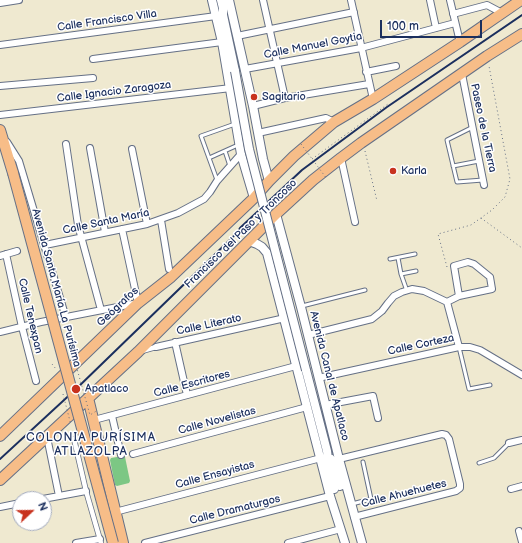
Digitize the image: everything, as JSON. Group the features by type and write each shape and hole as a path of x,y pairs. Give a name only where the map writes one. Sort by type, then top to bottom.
{"main road":[{"name":"Francisco del Paso y Troncoso","path":"254,198 294,156 334,122 460,42 521,0"},
{"name":"Francisco del Paso y Troncoso","path":"0,480 138,352 276,214 314,180 361,143 487,56 522,34"},
{"name":"Avenida Santa María La Purísima","path":"0,131 113,543"},
{"name":"Geógrafos","path":"0,436 138,304 171,276 254,198"},
{"path":"88,398 123,543"}],"street":[{"path":"0,3 19,0"},
{"path":"212,0 220,16 235,71 249,149 327,451 337,501 336,513"},
{"path":"216,0 219,9 222,42 242,157 254,198"},
{"path":"220,16 223,8 221,0"},
{"path":"229,0 269,181"},
{"path":"263,0 285,98"},
{"path":"351,0 372,98"},
{"path":"430,0 436,28"},
{"path":"450,0 460,42"},
{"path":"453,14 487,5 502,13"},
{"path":"237,36 354,12"},
{"name":"Calle Francisco Villa","path":"0,45 220,16"},
{"name":"Calle Manuel Goytia","path":"245,70 361,48 455,23"},
{"path":"93,60 222,42"},
{"path":"366,72 396,66"},
{"name":"Paseo de la Tierra","path":"462,74 484,182"},
{"path":"0,86 93,78"},
{"path":"253,106 285,98 369,84"},
{"name":"Calle Ignacio Zaragoza","path":"0,115 231,88"},
{"path":"258,134 326,118 334,122"},
{"name":"Avenida Santa María La Purísima","path":"0,131 19,161 66,318"},
{"path":"66,144 78,225 101,310"},
{"path":"90,148 105,232"},
{"path":"132,149 147,224"},
{"path":"242,157 248,164 255,166 260,165 263,159"},
{"name":"Calle Santa María","path":"45,245 147,224 178,213 204,199 230,166 242,157"},
{"path":"341,158 355,222"},
{"name":"Avenida Canal de Apatlaco","path":"276,214 308,335 338,458 362,543"},
{"path":"161,220 169,269"},
{"path":"0,332 41,322 138,304 122,229"},
{"path":"249,241 262,247 267,254 272,268 330,496 345,543"},
{"path":"3,255 20,251"},
{"name":"Calle Tenexpan","path":"3,255 36,381"},
{"path":"272,268 275,262 279,260 288,261"},
{"path":"447,302 459,296 492,289 490,277 474,264 468,262 454,266 459,296"},
{"path":"308,335 372,319 382,311 394,296 412,289 424,291 447,302 459,347"},
{"name":"Calle Literato","path":"138,352 175,342 284,318"},
{"path":"175,342 187,395"},
{"name":"Calle Corteza","path":"318,378 459,347 470,347 480,350 522,375"},
{"name":"Calle Escritores","path":"94,420 296,366"},
{"path":"325,405 373,396 378,418"},
{"name":"Calle Novelistas","path":"133,454 307,407"},
{"path":"112,416 121,455"},
{"name":"Calle Ahuehuetes","path":"338,458 442,434 446,435 449,439 460,484 460,488 456,492 354,515"},
{"path":"47,437 59,496"},
{"path":"74,439 86,491 100,541 76,543"},
{"path":"509,443 522,440"},
{"path":"327,451 334,464 347,508 354,515"},
{"name":"Calle Ensayistas","path":"115,512 321,458"},
{"path":"511,489 522,486"},
{"path":"52,497 86,491"},
{"name":"Calle Dramaturgos","path":"145,543 330,496"},
{"path":"0,507 12,505"},
{"path":"288,543 341,529"},
{"path":"519,531 522,542"}],"lane":[{"path":"217,181 201,136 236,123"},
{"path":"473,127 447,140 457,182 484,182"},
{"path":"209,158 240,144"},
{"path":"225,151 230,166"},
{"path":"453,166 479,161"},
{"path":"390,259 415,254"},
{"path":"398,258 401,274 407,291"},
{"path":"401,274 416,270"},
{"path":"300,307 366,290"},
{"path":"459,347 469,389 490,385"},
{"path":"479,462 494,458 509,443"},
{"path":"351,504 371,499 363,462"}],"path":[{"path":"312,159 388,104"},
{"path":"361,143 377,201"},
{"path":"301,144 327,179"},
{"path":"480,218 522,248"},
{"path":"66,318 76,350 72,351 90,416 98,410"},
{"path":"52,364 57,372"},
{"path":"62,390 71,425"}],"green space":[{"path":"125,457 130,481 129,483 117,486 115,485 110,460 111,458"}],"railway":[{"path":"0,459 76,389 238,232 240,228 302,170 387,107 522,15"}],"place":[{"name":"Sagitario","path":"254,97"},
{"name":"Karla","path":"393,171"},
{"name":"Apatlaco","path":"76,389"}],"district":[{"name":"COLONIA PURÍSIMA ATLAZOLPA","path":"91,445"}]}
